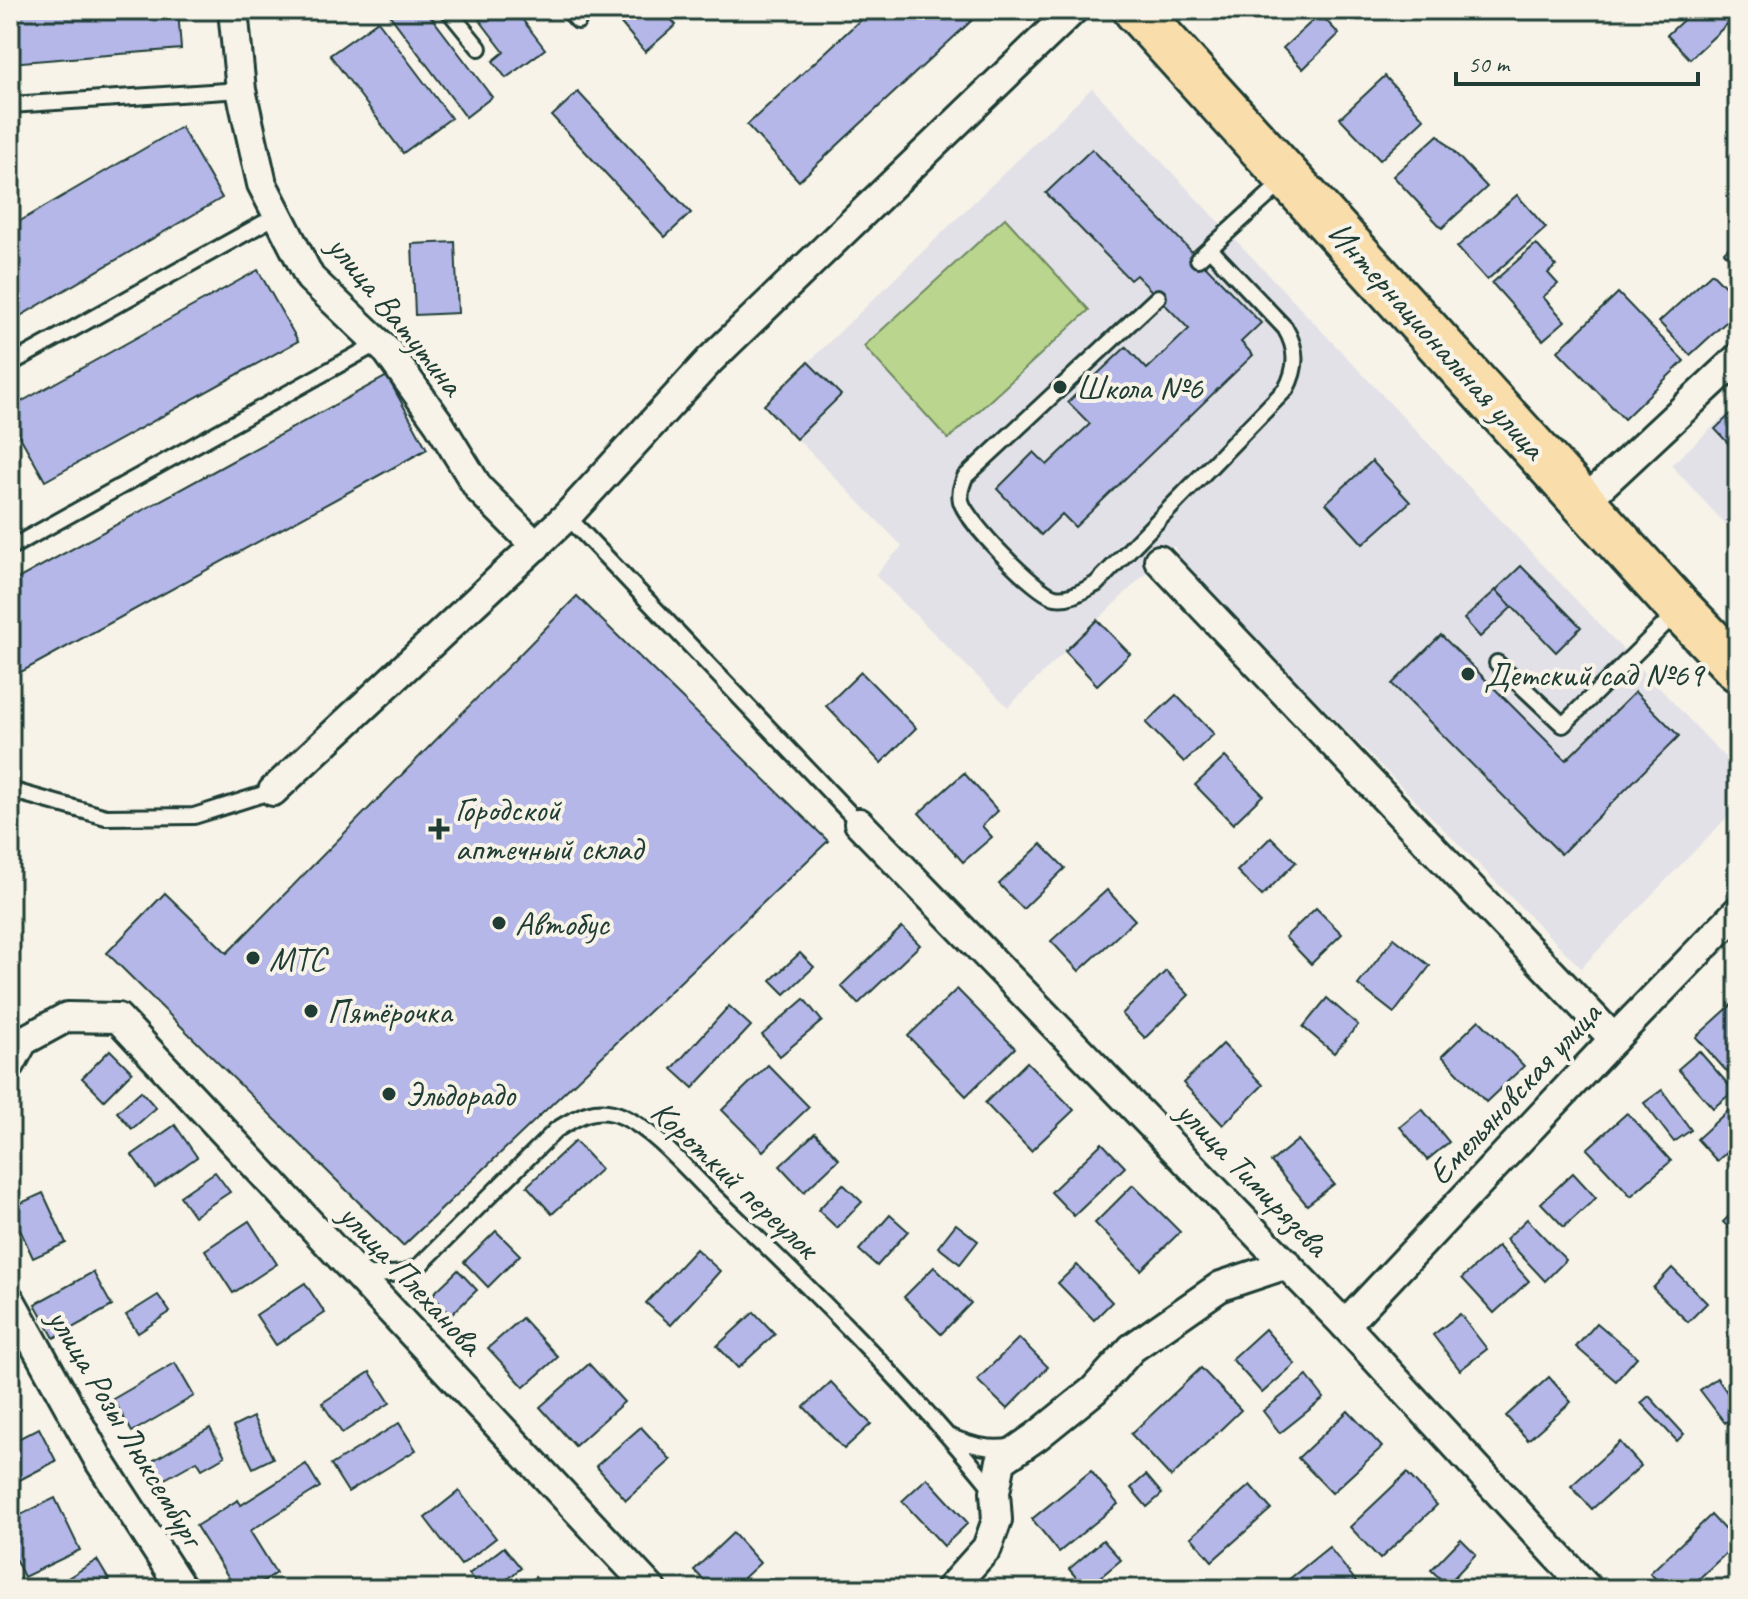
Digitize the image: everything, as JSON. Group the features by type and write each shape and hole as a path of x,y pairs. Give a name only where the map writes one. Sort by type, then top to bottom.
{"main road":[{"name":"Интернациональная улица","path":"1136,10 1738,669"}],"street":[{"name":"улица Ватутина","path":"233,10 241,90 262,184 310,278 388,352 438,422 479,489 536,546"},
{"path":"273,791 567,516 710,360 1073,10"},
{"path":"1584,502 1738,358"},
{"path":"1159,560 1614,1039"},
{"name":"улица Тимирязева","path":"859,823 1287,1264 1588,1589"},
{"name":"Емельяновская улица","path":"1345,1325 1738,911"},
{"name":"улица Плеханова","path":"10,1065 23,1041 67,1017 118,1018 651,1589"},
{"path":"950,1589 987,1548 997,1520 995,1492 1001,1461 1094,1390 1132,1348 1221,1286 1287,1264"},
{"name":"улица Розы Люксембург","path":"10,1300 100,1462 182,1589"}],"lane":[{"path":"448,10 479,48"},
{"path":"10,105 241,90"},
{"path":"1158,297 965,477 961,487 960,499 976,527 1039,590 1056,598 1072,597 1096,584 1286,389 1296,364 1292,340 1285,328 1204,254 1289,177"},
{"path":"10,364 278,215"},
{"path":"10,548 378,343"},
{"path":"567,516 859,823"},
{"path":"1139,540 1159,560"},
{"path":"1497,663 1563,725 1680,609"},
{"path":"10,790 106,817 194,816 273,791"},
{"name":"Короткий переулок","path":"359,1276 405,1273 420,1265 556,1130 581,1114 604,1111 621,1115 654,1138 788,1266 892,1375 995,1492"},
{"path":"947,1436 989,1448 1026,1444"}],"shaded area":[{"path":"1092,88 1738,771 1738,806 1581,968 1193,576 1174,546 1008,707 875,575 902,546 764,405"},
{"path":"1738,404 1738,538 1671,465"}],"green space":[{"path":"1005,218 1089,310 948,439 864,346"}],"building":[{"path":"10,10 178,10 181,49 10,63"},
{"path":"386,10 426,10 492,97 466,117"},
{"path":"472,10 515,10 545,49 506,78 493,61 504,52"},
{"path":"632,10 663,10 676,25 645,52 619,21"},
{"path":"871,10 983,10 799,181 747,125"},
{"path":"1694,10 1738,10 1738,14 1690,59 1667,35"},
{"path":"1320,14 1339,34 1303,69 1283,48"},
{"path":"378,21 451,118 403,153 330,55"},
{"path":"1385,76 1424,119 1380,160 1340,118"},
{"path":"578,92 691,213 665,237 552,116"},
{"path":"181,127 222,198 10,322 10,227"},
{"path":"1438,135 1487,187 1442,228 1393,176"},
{"path":"1092,149 1261,323 1241,342 1253,355 1075,527 1062,514 1041,535 997,489 1034,452 1047,465 1090,424 1068,402 1126,347 1147,369 1189,329 1136,275 1130,280 1046,193"},
{"path":"1517,195 1546,228 1487,280 1457,247"},
{"path":"1738,239 1738,268 1724,252"},
{"path":"455,242 458,313 415,315 412,244"},
{"path":"1536,244 1556,266 1548,273 1558,284 1543,297 1565,321 1543,340 1492,283"},
{"path":"258,270 298,341 45,481 10,419 10,408"},
{"path":"1712,273 1738,300 1738,311 1690,355 1659,322"},
{"path":"1618,293 1684,361 1624,419 1558,351"},
{"path":"808,362 841,395 796,439 764,405"},
{"path":"387,376 427,449 10,678 10,583"},
{"path":"1738,407 1738,454 1715,429"},
{"path":"1372,461 1410,502 1363,544 1326,503"},
{"path":"1521,566 1581,627 1556,652 1496,590"},
{"path":"1496,590 1512,607 1480,637 1464,619"},
{"name":"Автобус","path":"577,596 828,841 403,1246 107,953 165,893 227,953"},
{"path":"1097,620 1130,654 1097,685 1065,651"},
{"path":"1441,635 1566,760 1635,692 1679,736 1561,854 1392,684"},
{"path":"861,672 916,728 881,763 826,706"},
{"path":"1176,695 1214,734 1184,762 1146,723"},
{"path":"1225,757 1263,795 1233,824 1195,785"},
{"path":"964,773 998,811 982,826 992,837 963,862 919,813"},
{"path":"1271,837 1296,862 1262,896 1237,871"},
{"path":"1041,844 1065,868 1023,909 999,884"},
{"path":"1107,890 1135,920 1079,971 1051,941"},
{"path":"1316,908 1342,934 1311,964 1285,937"},
{"path":"902,927 920,945 858,1004 841,986"},
{"path":"1394,938 1430,966 1394,1013 1358,985"},
{"path":"800,953 814,967 785,994 771,980"},
{"path":"1166,971 1189,995 1145,1038 1122,1014"},
{"path":"957,989 1015,1048 966,1096 908,1036"},
{"path":"1327,998 1358,1025 1334,1053 1303,1027"},
{"path":"804,999 822,1021 780,1056 762,1035"},
{"path":"1738,999 1738,1083 1737,1083 1696,1037"},
{"path":"729,1006 751,1026 693,1088 672,1069"},
{"path":"1479,1020 1524,1066 1486,1102 1442,1056"},
{"path":"1223,1044 1263,1085 1223,1125 1183,1083"},
{"path":"110,1050 132,1072 104,1100 82,1078"},
{"path":"1699,1051 1734,1091 1713,1108 1678,1069"},
{"path":"1027,1062 1074,1110 1031,1151 985,1103"},
{"path":"768,1065 809,1107 763,1151 722,1110"},
{"path":"1662,1090 1691,1130 1674,1142 1644,1103"},
{"path":"141,1091 156,1108 132,1129 117,1112"},
{"path":"1734,1105 1738,1110 1738,1142 1717,1161 1697,1139"},
{"path":"1422,1109 1449,1142 1427,1160 1400,1127"},
{"path":"1627,1113 1671,1161 1631,1196 1587,1149"},
{"path":"175,1125 197,1157 155,1187 132,1155"},
{"path":"815,1133 839,1159 804,1192 780,1166"},
{"path":"1298,1140 1334,1184 1307,1205 1271,1162"},
{"path":"575,1141 601,1169 552,1214 527,1186"},
{"path":"1102,1143 1125,1167 1074,1216 1051,1192"},
{"path":"215,1172 230,1192 194,1216 180,1196"},
{"path":"1573,1173 1596,1198 1564,1227 1541,1203"},
{"path":"843,1184 862,1202 837,1228 818,1210"},
{"path":"1133,1185 1180,1232 1141,1270 1095,1223"},
{"path":"43,1193 66,1243 33,1258 10,1208"},
{"path":"1738,1207 1738,1237 1723,1222"},
{"path":"890,1215 908,1231 877,1266 859,1250"},
{"path":"1527,1219 1566,1260 1545,1281 1506,1239"},
{"path":"249,1221 277,1264 233,1293 205,1250"},
{"path":"956,1224 978,1241 960,1264 938,1247"},
{"path":"496,1231 520,1255 488,1287 464,1262"},
{"path":"1498,1246 1529,1281 1494,1313 1462,1278"},
{"path":"696,1249 720,1271 671,1325 646,1303"},
{"path":"1077,1265 1112,1302 1094,1320 1058,1283"},
{"path":"934,1267 971,1303 941,1334 904,1297"},
{"path":"1672,1268 1707,1303 1688,1322 1653,1288"},
{"path":"458,1270 477,1290 451,1315 432,1295"},
{"path":"93,1272 112,1306 54,1338 35,1304"},
{"path":"305,1283 325,1313 276,1345 256,1315"},
{"path":"158,1295 170,1312 138,1333 126,1315"},
{"path":"754,1312 775,1334 738,1368 717,1346"},
{"path":"1460,1314 1487,1349 1460,1370 1433,1335"},
{"path":"522,1318 558,1357 524,1387 488,1348"},
{"path":"1597,1323 1637,1357 1616,1381 1576,1347"},
{"path":"1265,1329 1295,1364 1262,1393 1232,1359"},
{"path":"1019,1338 1048,1367 1007,1409 977,1380"},
{"path":"175,1363 194,1396 132,1432 113,1399"},
{"path":"589,1364 624,1402 575,1446 540,1407"},
{"path":"1201,1368 1241,1410 1171,1477 1131,1434"},
{"path":"370,1372 390,1403 342,1433 322,1403"},
{"path":"1307,1376 1324,1398 1280,1433 1263,1411"},
{"path":"1549,1377 1571,1402 1528,1440 1506,1416"},
{"path":"1717,1378 1738,1408 1738,1414 1725,1423 1700,1390"},
{"path":"831,1382 871,1424 844,1449 804,1407"},
{"path":"1649,1396 1684,1434 1677,1441 1641,1403"},
{"path":"1348,1411 1382,1447 1332,1493 1298,1458"},
{"path":"253,1417 273,1458 253,1468 233,1427"},
{"path":"399,1423 416,1450 348,1492 331,1465"},
{"path":"641,1427 671,1460 626,1500 596,1466"},
{"path":"39,1428 56,1461 10,1485 10,1443"},
{"path":"210,1428 225,1456 202,1469 197,1461 163,1480 152,1461"},
{"path":"1620,1442 1641,1466 1592,1509 1571,1486"},
{"path":"306,1464 320,1487 250,1531 276,1573 251,1589 236,1589 196,1526 238,1500 241,1505"},
{"path":"1091,1471 1118,1504 1059,1552 1032,1519"},
{"path":"1407,1473 1437,1505 1380,1559 1350,1527"},
{"path":"1146,1475 1162,1494 1147,1507 1131,1488"},
{"path":"927,1478 968,1523 944,1546 902,1501"},
{"path":"1250,1485 1271,1509 1212,1561 1191,1537"},
{"path":"459,1491 496,1538 461,1565 425,1518"},
{"path":"55,1498 80,1550 24,1577 10,1548 10,1520"},
{"path":"1711,1515 1737,1543 1688,1589 1665,1589 1650,1573"},
{"path":"733,1533 760,1563 732,1589 712,1589 694,1570"},
{"path":"1461,1539 1476,1554 1447,1585 1431,1570"},
{"path":"1103,1540 1121,1560 1086,1589 1069,1569"},
{"path":"504,1547 521,1568 495,1589 481,1589 469,1574"},
{"path":"1329,1547 1362,1589 1277,1589"},
{"path":"97,1560 109,1580 95,1589 57,1589 55,1586"},
{"path":"535,1577 545,1589 521,1589"}],"place":[{"name":"Школа №6","path":"1060,387"},
{"name":"Детский сад №69","path":"1468,674"},
{"name":"Городской аптечный склад","path":"439,829"},
{"name":"Автобус","path":"499,923"},
{"name":"МТС","path":"253,958"},
{"name":"Пятёрочка","path":"311,1011"},
{"name":"Эльдорадо","path":"389,1094"}]}
